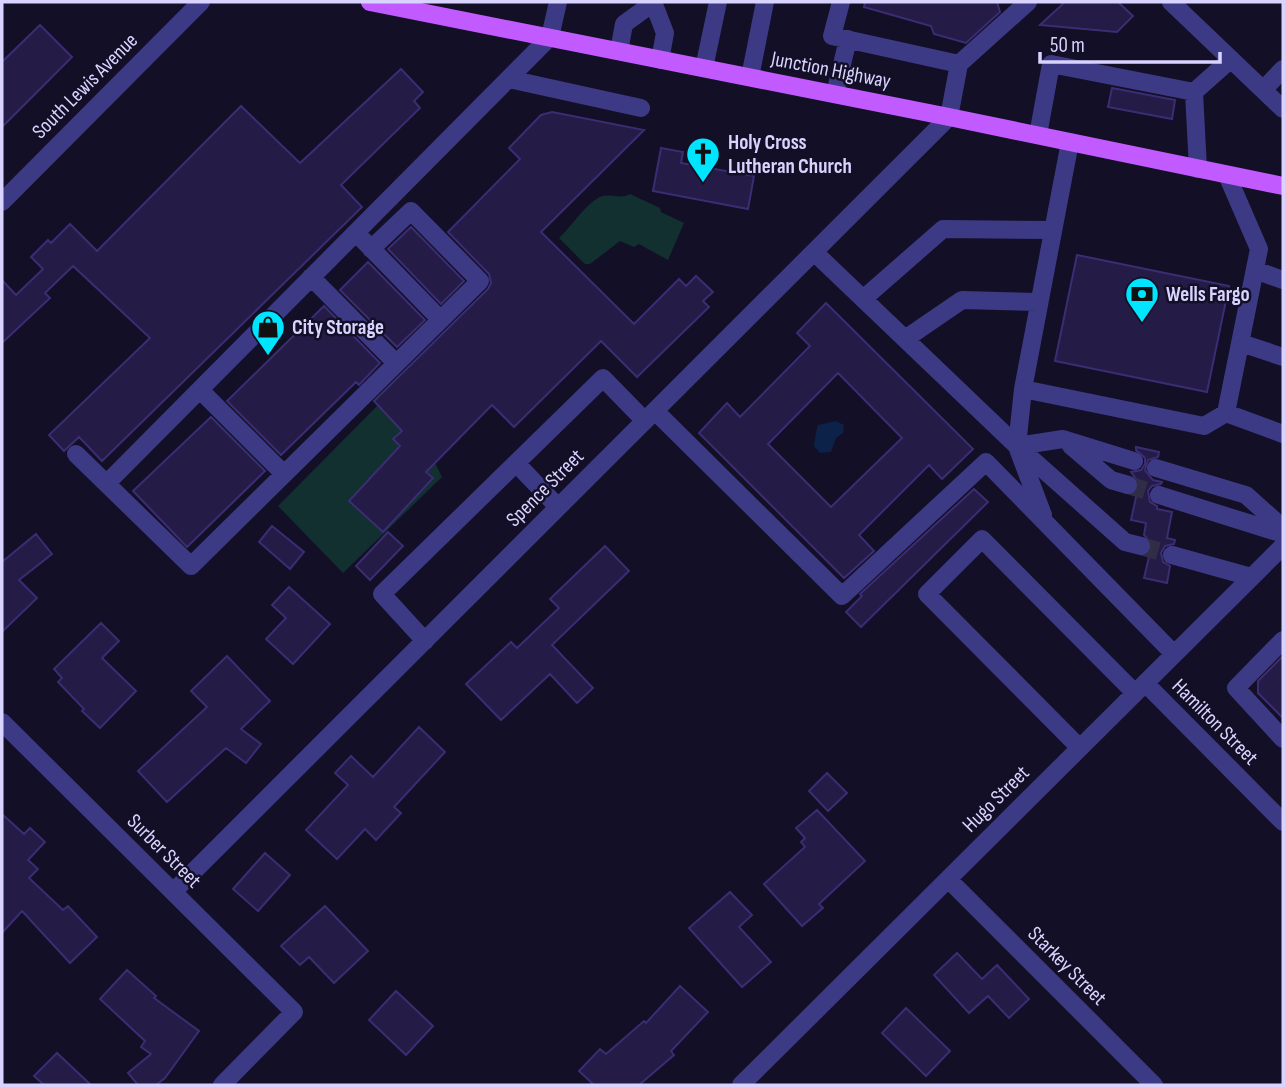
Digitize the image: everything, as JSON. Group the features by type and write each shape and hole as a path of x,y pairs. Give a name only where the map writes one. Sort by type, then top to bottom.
{"main road":[{"name":"Junction Highway","path":"370,2 1283,186"}],"street":[{"name":"South Lewis Avenue","path":"2,202 201,2"},
{"path":"107,483 550,37 558,2"},
{"path":"618,51 624,24 653,2 665,33 660,60"},
{"path":"704,68 718,2"},
{"path":"750,77 765,2"},
{"path":"841,2 832,36 959,64"},
{"path":"949,117 959,64 1028,2"},
{"path":"1171,2 1283,109"},
{"path":"835,94 848,39"},
{"path":"1194,92 1231,59"},
{"path":"1038,135 1051,64 1194,92"},
{"path":"1263,90 1283,69"},
{"path":"509,79 641,108"},
{"path":"1194,92 1198,169"},
{"name":"Spence Street","path":"173,892 949,117"},
{"path":"1045,522 1017,446 1023,389 1070,142"},
{"path":"1023,389 1204,426 1226,413 1259,248 1227,175"},
{"path":"76,454 191,566 480,281 411,211 371,249"},
{"path":"863,299 943,229 1053,230"},
{"path":"356,233 440,319"},
{"path":"814,252 1017,446 1125,542 1141,546"},
{"path":"1255,270 1283,280"},
{"path":"311,277 396,363"},
{"path":"905,339 962,300 1040,302"},
{"path":"1241,343 1283,357"},
{"path":"425,641 382,594 603,378 650,416 842,596 986,462 1174,654"},
{"path":"200,390 284,474"},
{"path":"1226,413 1283,434"},
{"path":"1017,446 1063,439 1134,461"},
{"path":"1063,439 1111,480 1128,485"},
{"path":"516,463 558,507"},
{"path":"1156,468 1246,495 1283,531"},
{"path":"1159,495 1283,531"},
{"name":"Hamilton Street","path":"1080,748 927,594 982,539 1283,822"},
{"name":"Hugo Street","path":"754,1081 948,879 1283,545"},
{"path":"1172,555 1251,578"},
{"path":"1283,640 1236,688 1283,739"},
{"name":"Surber Street","path":"2,722 294,1012 222,1085"},
{"name":"Starkey Street","path":"948,879 1154,1085"}],"green space":[{"path":"630,194 684,223 668,260 639,244 634,247 620,241 590,264 585,264 559,238 598,198"},
{"path":"378,405 402,431 393,439 435,463 442,477 343,573 278,506"}],"water":[{"path":"836,421 844,425 843,433 836,438 831,452 820,453 814,446 818,425"}],"building":[{"path":"865,2 997,2 1000,12 966,43 934,34 931,26 864,7"},
{"path":"1065,2 1118,2 1133,16 1117,32 1040,25"},
{"path":"40,25 72,57 2,127 2,62"},
{"path":"401,69 423,92 414,101 420,108 341,185 362,207 102,461 79,437 64,451 49,435 150,338 73,266 45,293 50,298 2,343 2,280 16,295 43,269 31,257 48,240 51,243 70,224 97,251 241,106 300,163"},
{"path":"1112,88 1175,100 1172,119 1108,107"},
{"path":"552,112 644,130 541,232 634,324 679,279 686,286 696,276 713,292 703,301 709,307 637,377 601,341 514,427 492,405 426,472 433,478 383,532 349,501 400,446 393,439 402,431 374,401 488,289 491,283 489,274 448,232 520,159 509,148 541,115"},
{"name":"Holy Cross Lutheran Church","path":"661,148 683,152 681,163 754,176 748,209 653,191"},
{"path":"411,227 464,281 441,304 388,249"},
{"name":"Wells Fargo","path":"1077,255 1229,286 1207,392 1055,361"},
{"path":"368,262 425,320 397,347 340,290"},
{"path":"826,303 973,449 942,479 929,465 859,535 874,551 844,578 699,433 727,403 740,417 810,346 797,333","holes":["838,373 902,438 831,507 768,444"]},
{"path":"324,306 380,363 359,385 356,382 281,455 227,401"},
{"path":"211,417 265,471 187,547 133,491"},
{"path":"1136,447 1159,452 1158,457 1148,460 1145,470 1153,480 1162,482 1148,491 1150,502 1157,506 1157,509 1172,512 1167,538 1175,540 1174,544 1165,546 1161,553 1163,562 1170,566 1167,583 1144,578 1152,544 1144,535 1146,523 1131,520 1139,483 1131,472 1141,470 1145,464 1145,458"},
{"path":"974,489 988,502 861,627 846,612 862,596 860,594"},
{"path":"272,526 304,552 290,569 259,542"},
{"path":"388,532 403,546 370,580 356,566"},
{"path":"36,534 52,554 19,580 37,598 2,632 2,562"},
{"path":"605,546 629,571 552,645 593,688 577,703 550,674 501,720 466,684 511,642 517,648 559,608 550,599"},
{"path":"289,587 330,624 293,664 266,639 286,618 272,605"},
{"path":"101,623 119,641 102,658 136,691 100,728 58,682 62,678 54,669"},
{"path":"227,656 270,701 241,729 261,744 246,763 226,748 167,802 138,771 207,707 191,691"},
{"path":"1283,656 1283,718 1258,693 1258,681"},
{"path":"419,727 445,752 394,807 401,813 376,840 365,829 337,859 306,830 348,785 335,773 351,756 373,777"},
{"path":"827,773 847,793 828,811 809,791"},
{"path":"817,810 865,861 819,904 823,908 802,926 764,884 805,847 801,842 805,838 796,828"},
{"path":"2,814 24,834 30,828 45,842 28,860 38,869 29,878 63,910 68,906 97,937 70,963 22,911 2,933"},
{"path":"265,853 290,875 258,911 233,889"},
{"path":"730,892 752,915 739,927 771,962 742,987 689,928"},
{"path":"325,906 368,951 334,983 309,957 300,965 281,946"},
{"path":"957,953 982,979 997,965 1029,999 1009,1018 988,996 969,1013 934,975"},
{"path":"127,970 156,996 154,998 199,1031 165,1078 156,1085 138,1085 128,1073 151,1054 141,1047 145,1041 100,999"},
{"path":"680,986 708,1012 671,1051 674,1055 639,1085 594,1085 579,1071 600,1049 606,1054 644,1021 646,1023"},
{"path":"396,991 433,1026 406,1055 369,1020"},
{"path":"906,1008 950,1051 926,1076 882,1033"},
{"path":"57,1053 91,1085 44,1085 34,1076"}],"tunnel":[{"path":"1128,485 1159,495"},
{"path":"1141,546 1172,555"}],"place":[{"name":"Holy Cross Lutheran Church","path":"703,184"},
{"name":"Wells Fargo","path":"1142,324"},
{"name":"City Storage","path":"268,357"}]}
